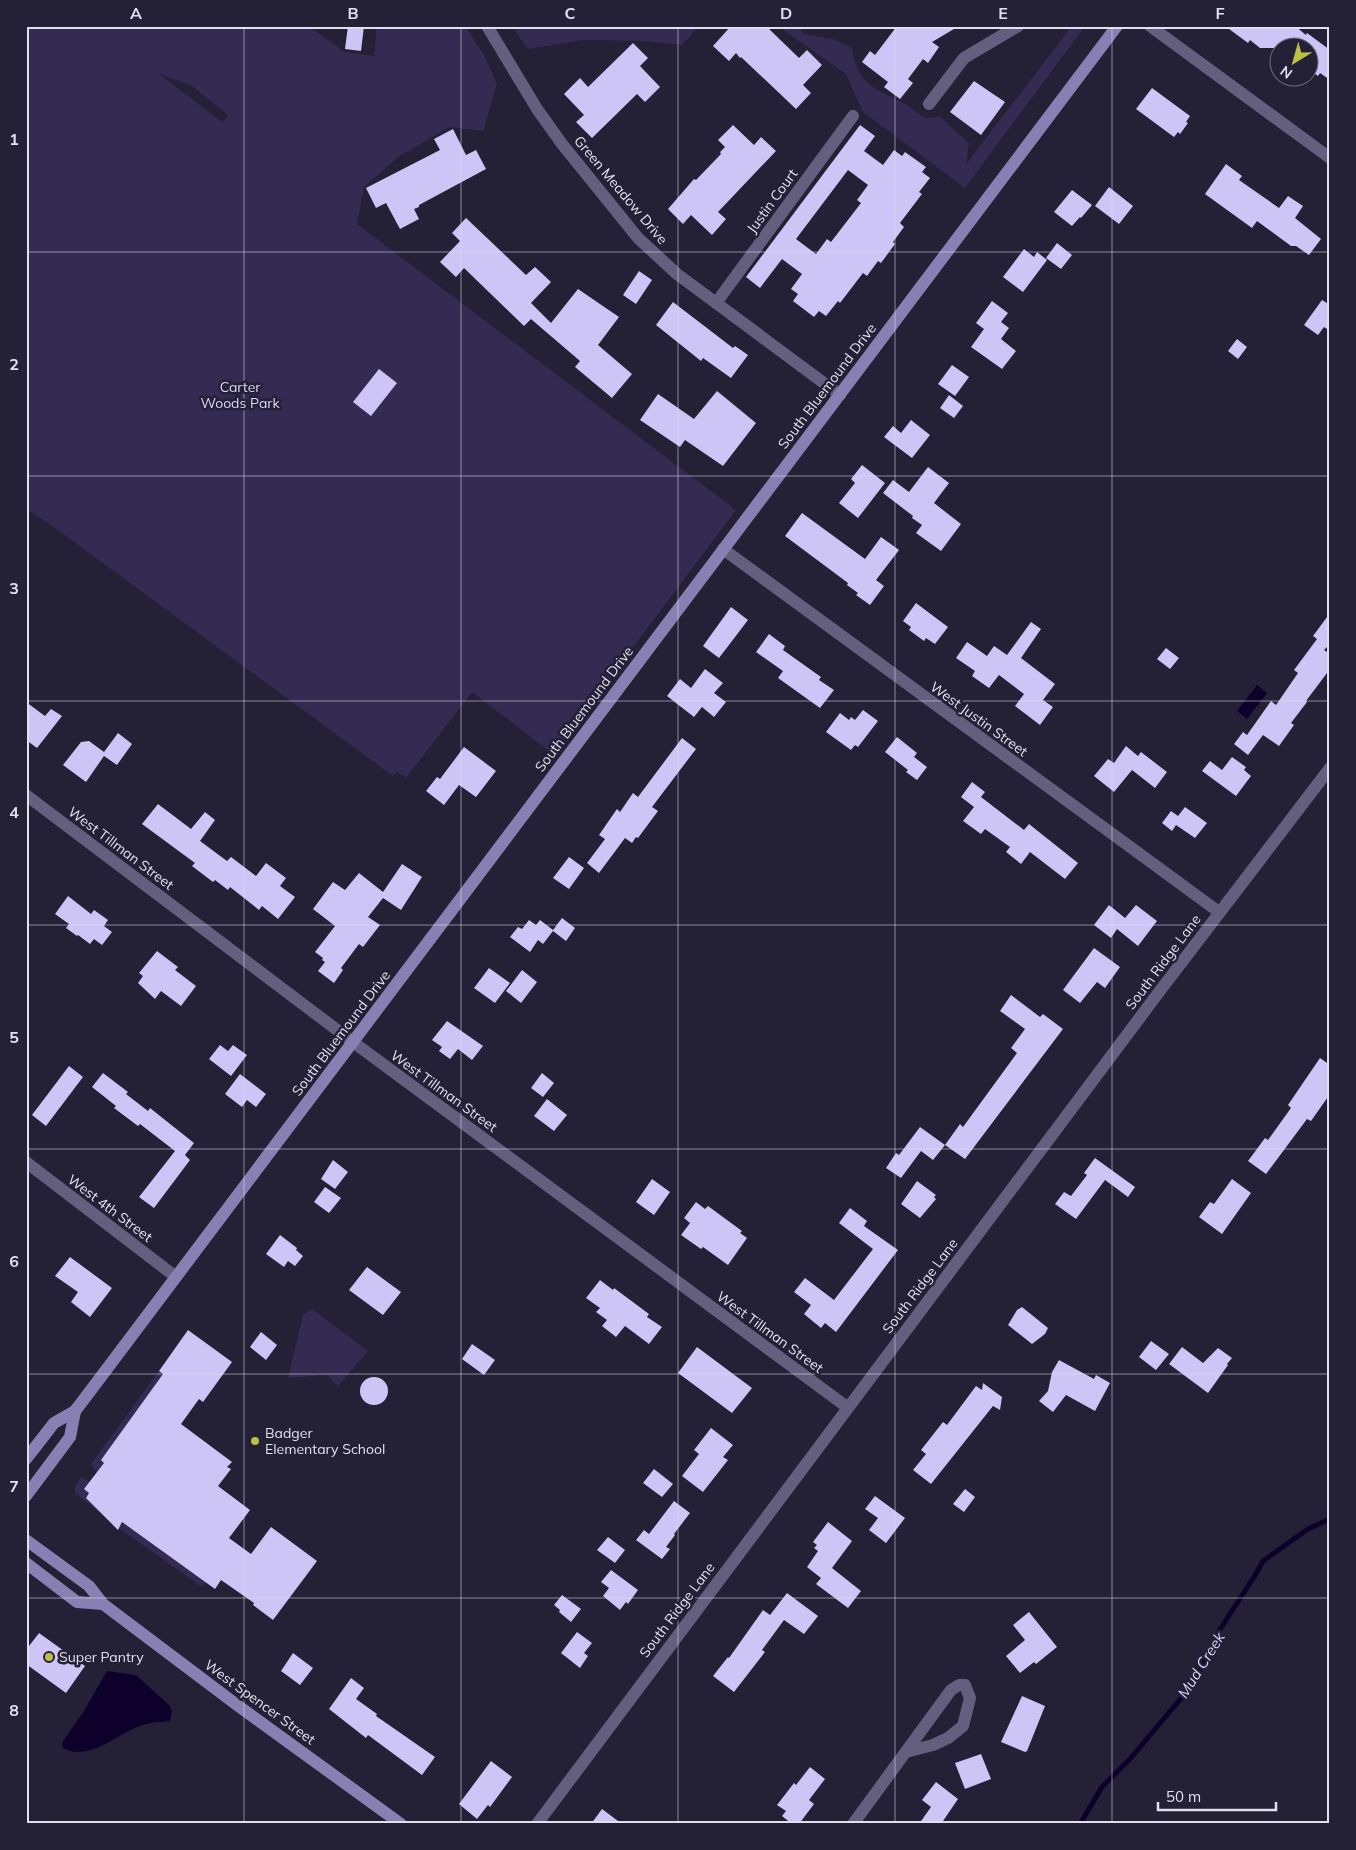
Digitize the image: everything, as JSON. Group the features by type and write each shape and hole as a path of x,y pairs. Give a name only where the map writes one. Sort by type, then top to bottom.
{"main road":[{"name":"South Bluemound Drive","path":"26,1459 54,1423 75,1411 1116,26"},
{"name":"South Bluemound Drive","path":"26,1496 70,1437 75,1411"},
{"name":"West Spencer Street","path":"26,1540 88,1586 103,1604 237,1705 401,1824"},
{"path":"26,1563 77,1602 103,1604"}],"street":[{"name":"Green Meadow Drive","path":"487,26 537,109 562,144 614,210 655,254 716,303 840,394"},
{"path":"929,104 964,58 1018,26"},
{"path":"1150,26 1330,158"},
{"name":"Justin Court","path":"716,303 853,116"},
{"name":"West Justin Street","path":"723,549 1219,912"},
{"name":"South Ridge Lane","path":"537,1824 847,1407 1219,912 1330,768"},
{"name":"West Tillman Street","path":"26,795 353,1042 847,1407"},
{"name":"West 4th Street","path":"26,1162 176,1277"},
{"path":"853,1824 951,1690 959,1685 964,1685 970,1698 963,1726 948,1738 934,1745 906,1752"}],"green space":[{"name":"Carter Woods Park","path":"26,26 308,26 345,52 374,56 377,26 465,26 484,55 497,84 483,131 449,127 397,158 364,187 357,224 736,510 553,754 472,692 406,778 397,772 393,776 51,525 26,509","holes":["159,74 192,86 228,115 222,122"]},
{"path":"512,26 699,26 682,45 644,41 582,40 528,49"},
{"path":"778,26 798,26 804,34 833,39 852,48 859,71 869,84 905,104 925,118 940,117 969,143 966,164 1072,26 1085,26 965,188 863,112 846,74"},
{"path":"312,1309 368,1351 338,1386 329,1377 324,1375 288,1378 303,1315"},
{"path":"159,1371 163,1374 101,1460 104,1463 97,1473 91,1464"},
{"path":"81,1477 90,1482 89,1493 86,1498 103,1515 75,1493 75,1487"},
{"path":"123,1523 206,1582 202,1587 119,1528"}],"shaded area":[{"path":"1257,685 1267,693 1247,719 1237,711"},
{"path":"107,1671 136,1675 169,1705 172,1711 170,1721 143,1725 104,1745 83,1752 73,1752 63,1748 62,1743 84,1711"}],"building":[{"path":"348,26 364,26 361,51 345,49"},
{"path":"731,26 766,26 799,58 807,50 822,65 803,85 811,93 796,109 736,53 729,61 713,46"},
{"path":"897,26 959,26 932,42 939,47 928,63 923,59 908,79 913,83 900,99 884,87 888,82 862,62 870,51 875,55"},
{"path":"1225,26 1295,26 1306,35 1307,33 1314,38 1268,38 1268,48 1260,48 1250,40 1248,43"},
{"path":"1318,41 1330,50 1330,80 1320,73 1318,76"},
{"path":"633,43 648,58 640,66 660,87 645,102 637,94 592,138 576,122 584,115 564,94 580,78 588,87"},
{"path":"974,81 1005,102 981,135 950,112"},
{"path":"1152,88 1190,116 1186,122 1188,123 1180,134 1178,132 1174,137 1136,109"},
{"path":"733,125 754,145 761,137 776,151 718,212 726,219 712,235 691,215 683,224 668,209 694,179 696,180 721,154 720,152 725,147 718,140"},
{"path":"860,125 875,136 864,151 883,165 894,150 902,156 905,152 926,167 922,172 930,178 919,192 922,194 900,223 904,227 893,242 895,244 881,263 878,261 867,276 863,273 840,303 838,301 826,316 819,311 814,317 793,301 798,294 791,289 802,274 782,259 760,288 746,277","holes":["848,170 868,185 857,200 861,203 831,242 827,239 816,254 796,239"]},
{"path":"453,129 466,155 476,150 486,169 419,205 419,207 414,209 419,219 400,229 386,203 376,208 366,188 440,150 434,139"},
{"path":"1226,164 1242,176 1239,180 1279,208 1288,196 1303,206 1295,218 1321,239 1309,255 1296,246 1291,246 1257,221 1252,228 1205,194"},
{"path":"1109,187 1133,206 1119,224 1095,206"},
{"path":"1072,190 1092,205 1072,226 1054,212"},
{"path":"466,218 526,275 535,267 551,282 531,303 551,323 578,289 619,317 598,345 632,374 612,398 575,367 580,361 531,319 524,326 464,268 456,277 440,262 460,241 452,233"},
{"path":"1057,243 1072,255 1061,269 1046,258"},
{"path":"1024,249 1034,257 1037,252 1047,260 1023,292 1003,277"},
{"path":"639,271 652,280 636,304 623,295"},
{"path":"1322,300 1330,305 1330,331 1324,327 1318,335 1304,325"},
{"path":"992,301 1008,313 1001,322 1009,328 1001,339 1016,351 1002,369 971,347 984,329 976,323"},
{"path":"673,302 733,348 735,346 748,355 731,378 703,358 701,361 656,325"},
{"path":"1237,339 1247,347 1238,359 1228,351"},
{"path":"952,365 969,377 955,396 938,384"},
{"path":"379,369 397,383 371,416 353,402"},
{"path":"717,391 756,423 723,466 685,440 680,447 640,420 658,394 694,419"},
{"path":"949,395 963,406 954,418 940,408"},
{"path":"911,420 930,435 912,458 884,437 893,426 901,433"},
{"path":"862,465 885,483 858,518 839,503 855,483 851,479"},
{"path":"928,467 949,483 934,503 961,524 941,551 916,533 922,525 912,518 913,516 883,493 893,480 909,492"},
{"path":"802,513 865,559 881,537 899,550 876,580 884,586 870,605 856,595 858,593 847,585 848,583 785,536"},
{"path":"916,603 948,627 935,644 926,638 924,641 909,630 911,627 903,621"},
{"path":"731,607 748,620 719,658 703,646"},
{"path":"1330,613 1330,649 1327,647 1324,650 1330,654 1330,669 1291,723 1294,725 1279,746 1263,735 1248,755 1234,744 1243,732 1247,735 1271,701 1276,705 1298,673 1294,670 1317,639 1313,636"},
{"path":"1031,622 1041,629 1021,658 1055,684 1043,700 1053,707 1040,725 1015,706 1024,694 999,675 989,688 972,676 975,671 956,658 967,642 987,656 994,646 1007,655"},
{"path":"769,634 785,646 783,650 821,677 819,680 834,690 820,708 778,678 783,671 756,652"},
{"path":"1166,648 1179,658 1170,669 1157,659"},
{"path":"705,669 723,683 714,693 726,702 714,717 702,707 694,717 667,696 680,679 691,688"},
{"path":"26,702 45,716 51,709 62,716 37,748 26,740"},
{"path":"863,710 878,721 858,747 855,745 851,750 826,732 840,713 849,720 851,717 855,720"},
{"path":"118,733 132,744 117,765 104,756 86,782 63,765 81,742 89,741 104,752"},
{"path":"897,737 917,753 914,757 927,767 917,780 906,772 908,770 885,752"},
{"path":"682,738 696,749 652,807 658,811 638,838 636,837 632,843 625,838 599,873 587,863 605,839 599,835 617,809 620,812 633,793 638,797"},
{"path":"1126,746 1138,756 1141,752 1167,772 1155,788 1132,770 1114,792 1094,776 1108,759 1114,763"},
{"path":"464,747 496,771 476,797 459,785 444,805 426,791 437,777 440,779"},
{"path":"1232,757 1246,767 1244,770 1251,776 1236,796 1202,771 1210,761 1222,770"},
{"path":"972,782 985,792 981,797 1024,830 1029,824 1078,863 1065,879 1030,852 1021,864 1006,852 1010,847 985,829 981,834 963,821 974,807 961,797"},
{"path":"158,804 191,829 205,812 215,820 200,841 227,861 231,857 256,876 266,863 286,878 280,886 295,897 278,919 262,906 259,910 230,887 228,890 215,880 213,882 192,866 195,863 142,824"},
{"path":"1185,807 1207,823 1195,838 1176,825 1172,831 1162,823 1171,811 1178,816"},
{"path":"569,857 584,868 569,889 553,878"},
{"path":"402,864 422,877 401,910 383,898 368,917 380,925 363,947 359,944 341,968 343,970 334,983 318,971 325,962 315,952 335,926 313,909 333,882 345,890 359,873 383,892"},
{"path":"68,896 91,914 94,910 108,920 104,926 112,932 102,945 94,939 90,944 77,936 66,928 69,924 55,914"},
{"path":"1109,905 1125,918 1136,905 1157,921 1138,946 1117,929 1111,938 1094,925"},
{"path":"562,918 575,928 566,941 553,931 543,944 538,940 530,952 510,937 518,927 522,929 529,920 536,925 540,920 553,930"},
{"path":"1094,948 1120,967 1105,988 1097,982 1080,1003 1063,990"},
{"path":"157,951 178,967 175,970 196,986 181,1006 161,991 155,999 138,983 143,976 139,973"},
{"path":"489,968 510,983 495,1003 474,988"},
{"path":"522,970 537,982 521,1003 506,991"},
{"path":"1011,995 1040,1017 1043,1014 1063,1029 965,1159 945,1145 960,1124 963,1127 1017,1053 1011,1048 1025,1029 1000,1011"},
{"path":"447,1021 483,1046 472,1060 458,1049 450,1059 439,1051 442,1047 432,1040"},
{"path":"220,1045 228,1051 233,1045 247,1055 231,1076 209,1059"},
{"path":"1320,1058 1330,1065 1330,1094 1311,1121 1307,1119 1266,1174 1248,1161 1265,1138 1268,1140 1291,1108 1288,1105"},
{"path":"69,1066 83,1077 46,1126 32,1115"},
{"path":"103,1073 128,1092 126,1094 148,1111 150,1108 194,1143 185,1155 190,1160 154,1208 139,1197 175,1151 140,1124 138,1126 114,1108 116,1106 92,1087"},
{"path":"542,1073 554,1083 543,1097 531,1088"},
{"path":"240,1074 266,1094 256,1107 247,1100 242,1107 225,1094"},
{"path":"547,1099 567,1115 554,1131 534,1116"},
{"path":"920,1127 945,1145 933,1160 921,1151 901,1178 886,1168 896,1153 899,1155"},
{"path":"1095,1158 1135,1187 1128,1197 1105,1180 1076,1219 1055,1204 1064,1192 1071,1196 1087,1175 1084,1173"},
{"path":"333,1160 348,1172 335,1189 321,1179"},
{"path":"652,1179 670,1192 654,1215 636,1202"},
{"path":"1232,1179 1251,1193 1222,1234 1199,1217 1210,1202 1214,1204"},
{"path":"917,1181 936,1195 934,1197 936,1199 920,1218 901,1204"},
{"path":"325,1187 341,1198 329,1213 314,1202"},
{"path":"696,1202 705,1209 708,1206 742,1231 740,1233 747,1238 728,1265 703,1247 701,1249 681,1235 690,1223 684,1218"},
{"path":"850,1208 867,1221 864,1226 898,1250 836,1332 825,1323 821,1328 804,1314 811,1305 794,1292 805,1278 834,1300 873,1249 839,1223"},
{"path":"280,1235 297,1248 296,1250 303,1256 295,1266 288,1261 284,1267 266,1254"},
{"path":"70,1257 112,1288 90,1317 71,1302 78,1292 55,1276"},
{"path":"367,1267 401,1292 383,1315 349,1290"},
{"path":"600,1280 649,1314 647,1317 662,1327 649,1344 625,1326 616,1337 602,1326 607,1320 596,1312 600,1308 586,1298"},
{"path":"1022,1307 1048,1328 1045,1334 1032,1344 1008,1325 1017,1310"},
{"path":"188,1330 232,1362 203,1402 199,1399 181,1424 232,1462 227,1467 231,1469 218,1486 250,1510 229,1538 251,1554 271,1527 317,1561 273,1620 253,1605 254,1603 221,1580 215,1589 122,1522 118,1530 86,1498 89,1493 84,1489 104,1463 101,1460 163,1374 159,1371"},
{"path":"261,1332 277,1345 266,1360 250,1347"},
{"path":"1151,1341 1169,1354 1156,1370 1139,1357"},
{"path":"472,1344 495,1360 484,1375 462,1359"},
{"path":"697,1347 752,1388 732,1413 678,1373"},
{"path":"1182,1347 1203,1363 1218,1348 1232,1358 1208,1393 1169,1364"},
{"path":"1059,1360 1094,1379 1096,1375 1110,1383 1095,1411 1066,1395 1053,1412 1039,1401 1048,1391 1052,1372"},
{"path":"374,1377 384,1381 388,1391 384,1401 374,1405 364,1401 360,1391 364,1381"},
{"path":"983,1383 1002,1397 1000,1410 993,1406 931,1484 913,1470 926,1454 921,1450 943,1422 947,1425 976,1386 982,1390"},
{"path":"711,1428 733,1445 723,1457 728,1460 703,1492 682,1476 699,1454 694,1450"},
{"path":"654,1469 673,1484 662,1497 643,1483"},
{"path":"965,1489 975,1497 964,1512 953,1504"},
{"path":"875,1496 905,1518 886,1543 869,1530 878,1518 865,1509"},
{"path":"674,1501 690,1513 666,1547 670,1549 662,1559 636,1540 644,1530 649,1534"},
{"path":"828,1522 852,1541 832,1568 861,1591 848,1608 816,1584 821,1578 807,1567 818,1551 814,1548 817,1545 813,1542"},
{"path":"608,1537 625,1550 615,1563 597,1550"},
{"path":"611,1570 638,1590 628,1604 626,1602 620,1610 603,1596 609,1588 601,1582"},
{"path":"787,1593 818,1616 804,1634 784,1620 762,1650 765,1652 734,1692 713,1676 729,1658 763,1610 770,1615"},
{"path":"562,1595 581,1609 571,1622 554,1605"},
{"path":"1029,1612 1057,1647 1036,1664 1034,1662 1020,1673 1006,1656 1025,1640 1013,1625"},
{"path":"577,1632 592,1643 584,1653 588,1656 580,1668 561,1653"},
{"name":"Super Pantry","path":"39,1633 85,1666 66,1693 26,1664 26,1650"},
{"path":"293,1653 313,1668 300,1685 281,1671"},
{"path":"351,1678 364,1688 356,1699 377,1714 376,1716 435,1757 422,1775 368,1735 366,1738 329,1709"},
{"path":"1022,1696 1045,1706 1025,1752 1001,1742"},
{"path":"981,1754 991,1779 965,1789 955,1763"},
{"path":"491,1761 512,1777 490,1807 488,1805 477,1819 459,1804"},
{"path":"810,1767 825,1779 809,1800 814,1804 799,1824 792,1824 782,1816 786,1811 777,1805 794,1783 796,1785"},
{"path":"936,1782 958,1799 941,1824 919,1824 931,1807 922,1800"},
{"path":"602,1809 622,1824 591,1824"}],"waterway":[{"name":"Mud Creek","path":"1080,1824 1102,1787 1130,1759 1188,1690 1206,1659 1219,1631 1263,1561 1308,1529 1330,1519"}],"place":[{"name":"Badger Elementary School","path":"255,1441"},
{"name":"Super Pantry","path":"49,1657"}]}
